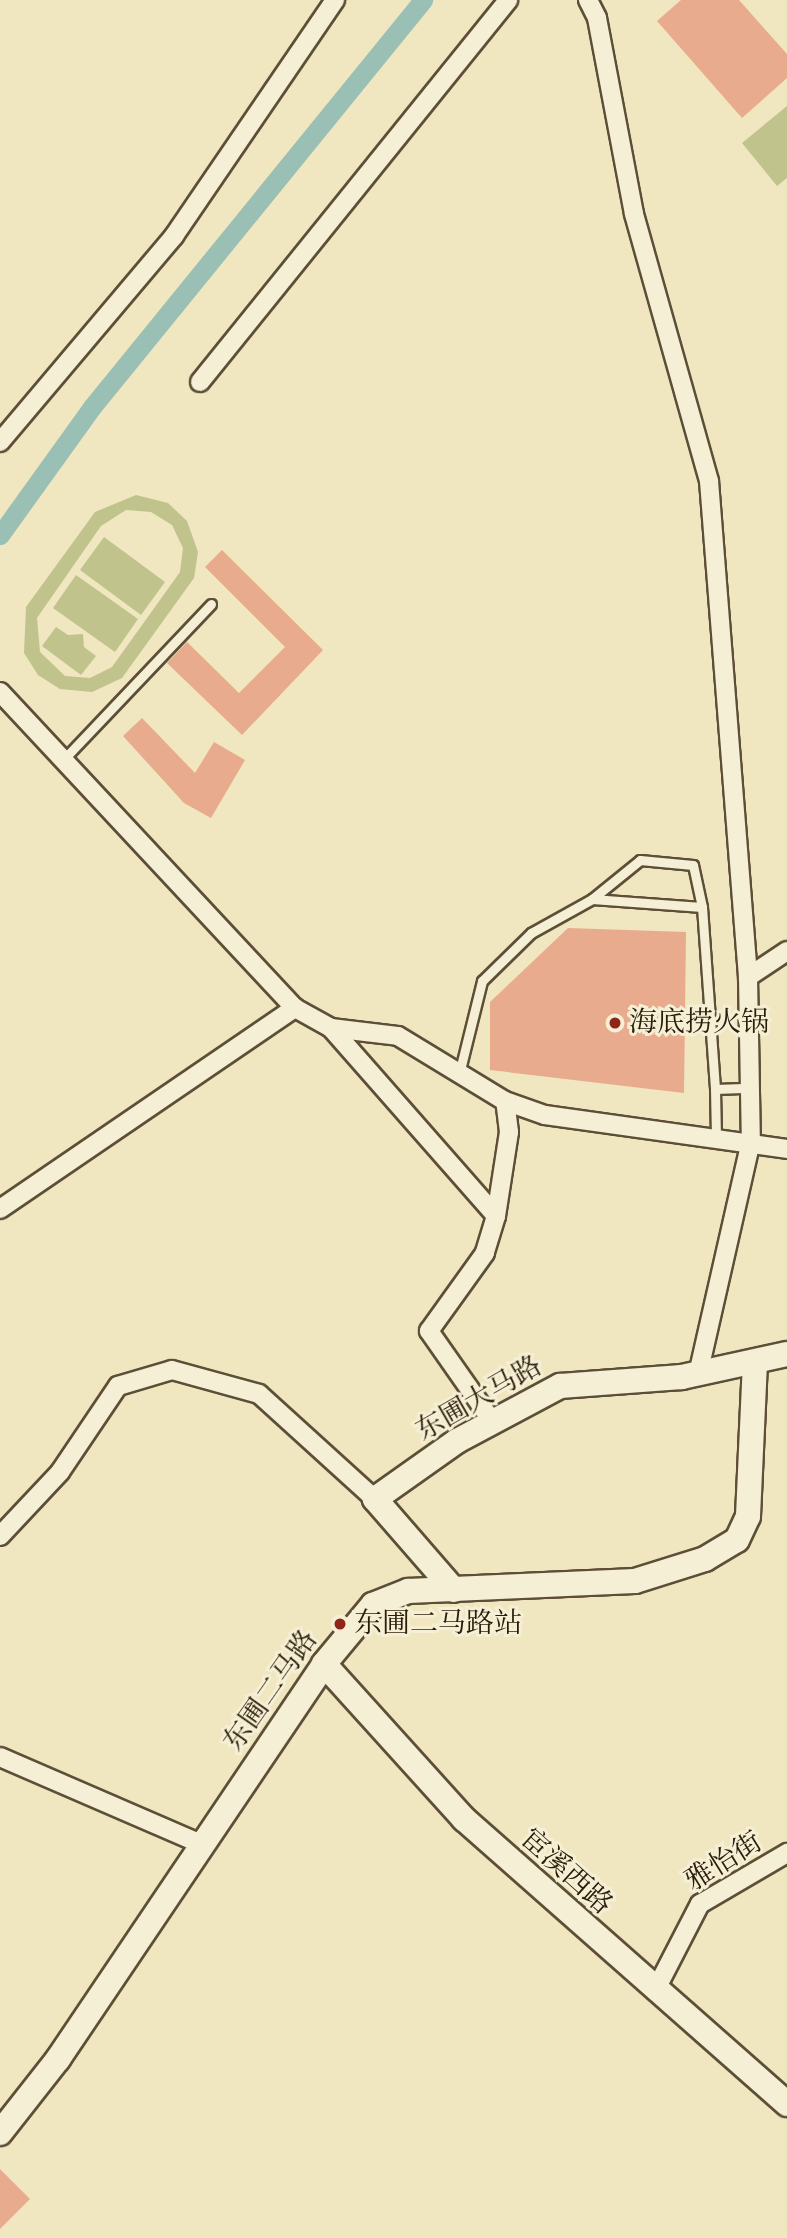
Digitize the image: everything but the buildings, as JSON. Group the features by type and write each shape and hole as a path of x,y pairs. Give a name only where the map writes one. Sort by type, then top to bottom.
{"street":[{"path":"0,442 174,236 335,0"},
{"path":"200,382 508,0"},
{"path":"588,0 597,18 634,214 709,481 748,977 751,1141 698,1374"},
{"path":"0,692 295,1008 331,1028 496,1216"},
{"path":"748,977 787,951"},
{"path":"0,1209 295,1008"},
{"path":"331,1028 398,1036 460,1070 505,1101 545,1115 751,1141 787,1149"},
{"path":"492,1421 429,1331 485,1253 496,1216 509,1132 505,1101"},
{"name":"东圃大马路","path":"375,1499 492,1421 578,1380 698,1374 787,1354"},
{"name":"东圃二马路","path":"0,2133 58,2059 324,1664 361,1617 388,1596 454,1590 608,1585 724,1550 748,1516 755,1362"},
{"path":"0,1536 60,1472 118,1386 172,1370 259,1394 375,1499 454,1590"},
{"name":"宦溪西路","path":"324,1664 464,1819 655,1991 787,2104"},
{"path":"0,1757 201,1844"},
{"name":"雅怡街","path":"655,1991 694,1910 787,1853"}],"lane":[{"path":"63,760 211,604"},
{"path":"460,1070 482,981 531,933 592,899 640,860 694,865 702,906 716,1137"},
{"path":"592,899 702,906"},
{"path":"715,1089 750,1088"}],"green space":[{"path":"787,106 787,178 777,186 742,143"},
{"path":"136,495 168,503 187,521 198,552 194,578 122,678 92,692 60,689 38,675 24,653 26,607 95,512","holes":["126,510 151,512 172,525 183,548 180,572 112,667 90,678 65,676 40,652 37,618 101,526"]},
{"path":"104,537 165,582 141,615 80,570"},
{"path":"76,575 138,619 115,652 53,608"},
{"path":"56,627 68,635 83,634 84,647 96,656 81,675 42,646"}],"waterway":[{"path":"0,535 92,407 423,0"}],"place":[{"name":"海底捞火锅","path":"615,1023"},
{"name":"东圃二马路站","path":"340,1624"}]}
